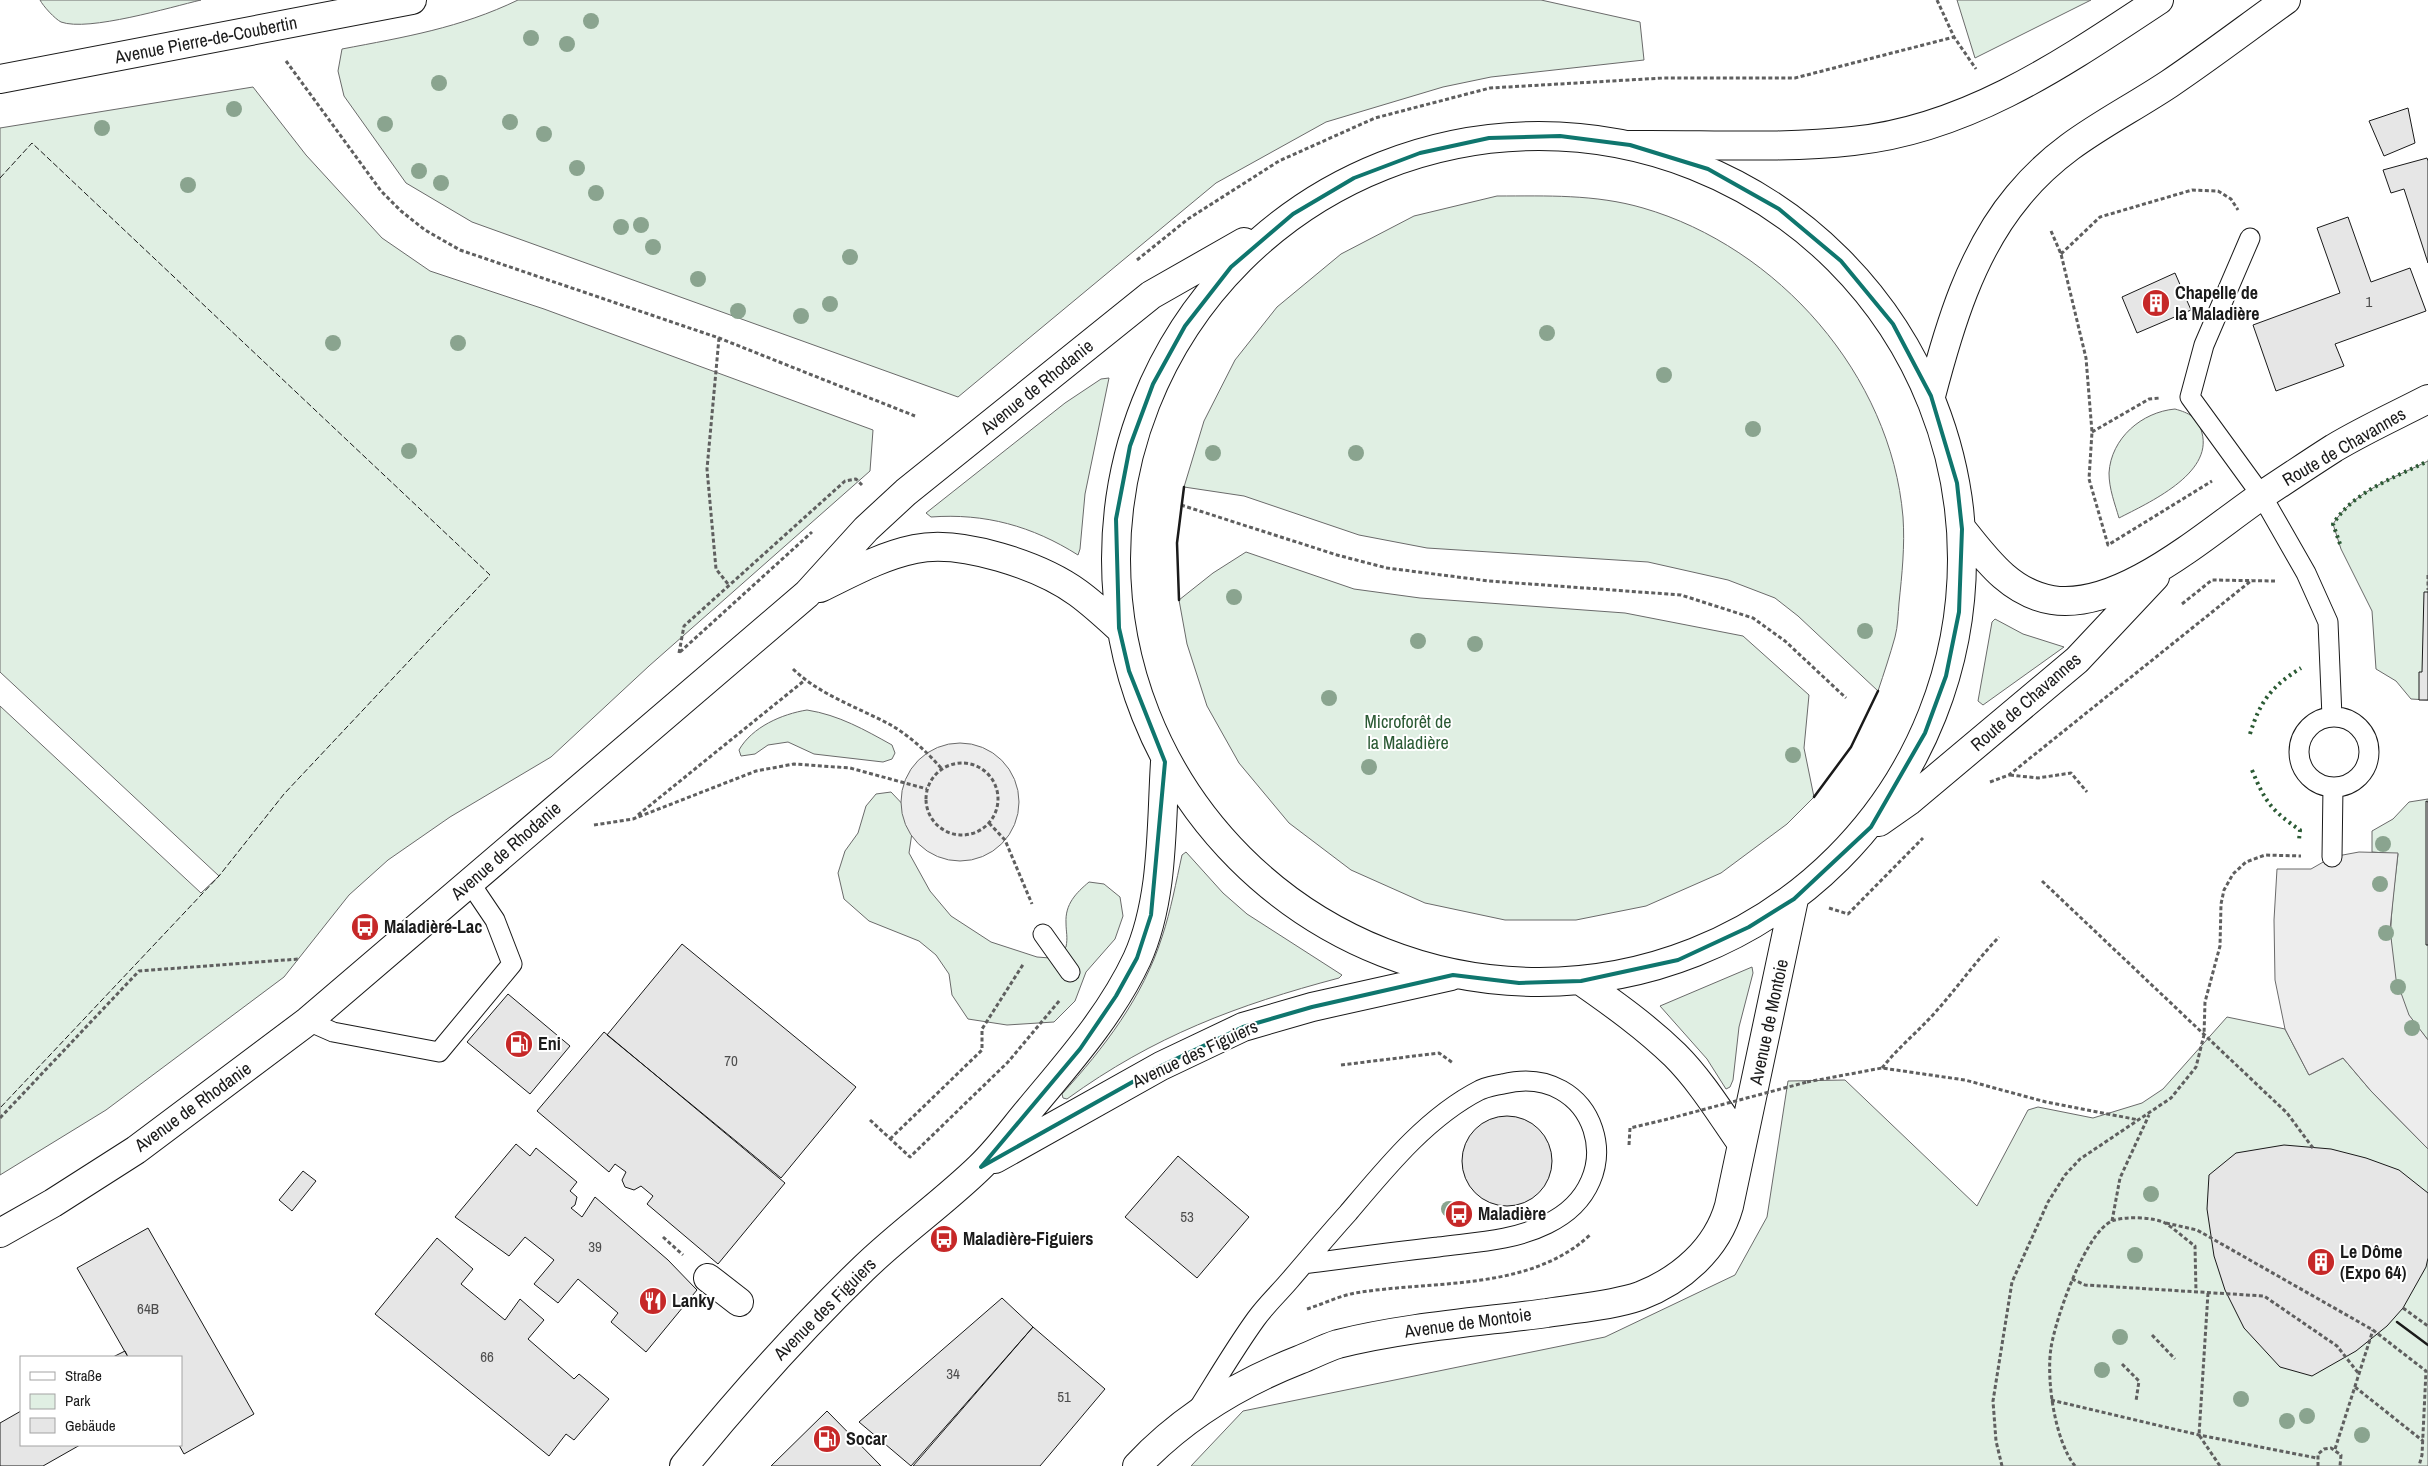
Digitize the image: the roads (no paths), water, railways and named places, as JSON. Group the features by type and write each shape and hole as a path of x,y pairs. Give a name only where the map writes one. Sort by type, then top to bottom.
{"main road":[{"name":"Avenue Pierre-de-Coubertin","path":"0,77 412,0"},
{"path":"1630,145 1708,170 1779,209 1834,255 1893,324 1931,396 1946,439 1957,484 1962,529 1959,612 1946,676 1925,733 1871,827 1834,865 1794,899 1749,927 1678,960 1581,981 1519,983 1453,975 1376,952 1310,917 1268,887 1218,838 1183,793 1152,736 1129,671 1120,628 1116,519 1130,446 1152,384 1185,326 1231,267 1293,214 1354,178 1420,152 1480,140 1560,136 1630,145 1817,144 1854,141 1894,134 1981,107 2058,66 2159,0"},
{"path":"1931,396 1945,343 1965,288 1982,252 2017,197 2039,173 2085,134 2169,84 2286,0"},
{"name":"Avenue de Rhodanie","path":"0,1233 136,1150 308,1021 807,594 866,529 906,492 1151,295 1293,214"},
{"name":"Route de Chavannes","path":"1962,529 1992,567 2007,580 2026,591 2051,600 2077,600 2105,595 2168,563 2262,496 2336,447 2428,399"},
{"name":"Avenue de Rhodanie","path":"807,594 878,560 917,548 956,546 1002,559 1051,577 1078,593 1120,628"},
{"name":"Route de Chavannes","path":"1871,827 1909,801 2077,660 2168,563"},
{"name":"Avenue des Figuiers","path":"684,1466 763,1371 814,1317 881,1252 981,1167 1080,1049 1116,996 1137,958 1151,915 1159,857 1165,762"},
{"name":"Avenue de Montoie","path":"1137,1466 1154,1448 1195,1414 1239,1386 1337,1345 1393,1334 1639,1296 1669,1281 1696,1262 1712,1244 1724,1223 1794,899"},
{"name":"Avenue des Figuiers","path":"981,1167 1161,1066 1243,1027 1312,1007 1453,975"},
{"path":"1581,981 1622,1010 1676,1056 1708,1096 1742,1144"},
{"path":"708,1278 739,1302"}],"lane":[{"path":"2250,238 2204,345 2190,397 2262,496 2306,573 2328,622 2332,717"},
{"path":"2332,717 2354,722 2368,740 2369,751 2368,762 2363,773 2354,781 2344,786 2333,787 2312,780 2300,761 2300,750 2306,731 2322,720 2332,717"},
{"path":"2332,857 2333,787"},
{"path":"308,1021 333,1032 439,1052 512,964 494,920 470,884"},
{"path":"1043,934 1070,972"},
{"path":"1195,1414 1257,1318 1304,1264 1399,1155 1454,1106 1482,1089 1515,1081 1542,1082 1569,1096 1588,1116 1597,1141 1597,1160 1591,1184 1575,1207 1548,1224 1511,1238 1304,1264"}],"place":[{"name":"Chapelle de la Maladière","path":"2156,303"},
{"name":"Maladière-Lac","path":"365,927"},
{"name":"Eni","path":"519,1044"},
{"name":"Maladière","path":"1459,1214"},
{"name":"Maladière-Figuiers","path":"944,1239"},
{"name":"Le Dôme (Expo 64)","path":"2321,1262"},
{"name":"Lanky","path":"653,1301"},
{"name":"Socar","path":"827,1439"}],"park label":[{"name":"Microforêt de la Maladière","path":"1408,732"}]}
